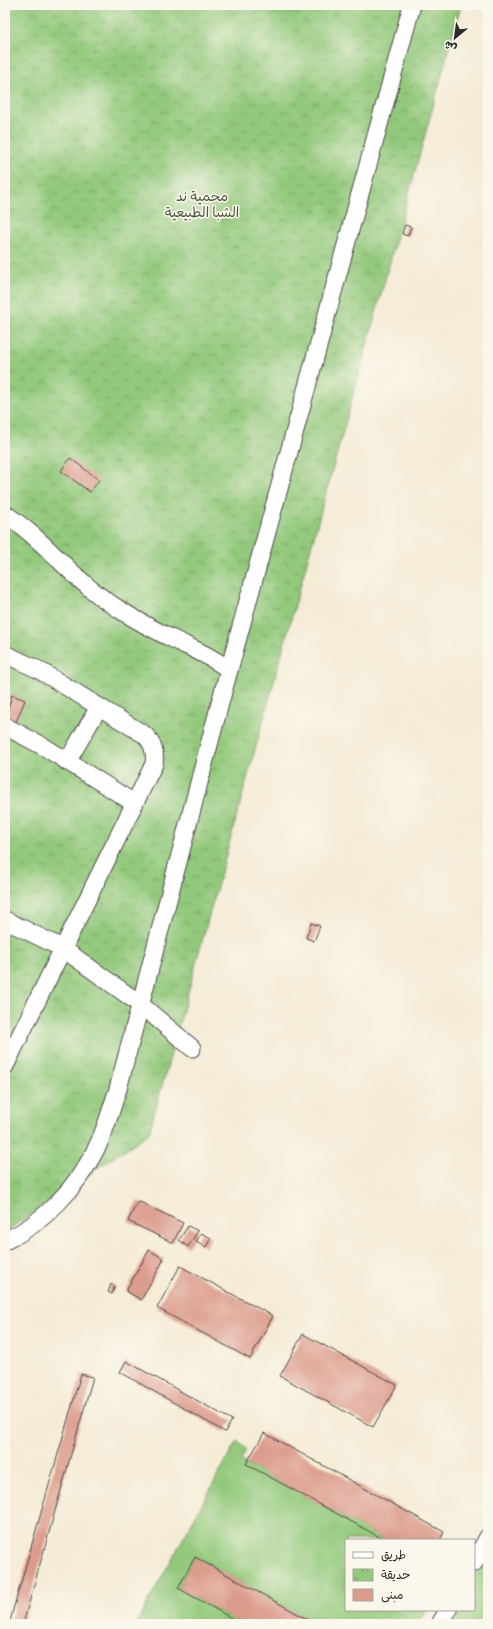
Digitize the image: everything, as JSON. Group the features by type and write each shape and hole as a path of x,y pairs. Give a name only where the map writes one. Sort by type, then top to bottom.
{"lane":[{"path":"5,1241 36,1221 60,1200 80,1176 96,1149 118,1089 234,651 412,5"},
{"path":"5,514 39,540 72,575 114,606 159,632 204,653 229,670"},
{"path":"204,653 234,651"},
{"path":"5,654 39,670 145,735 153,745 155,757 154,764 5,1066"},
{"path":"67,762 99,707"},
{"path":"5,726 134,803"},
{"path":"5,920 62,948 140,1004 192,1048"},
{"path":"475,1561 488,1537"},
{"path":"440,1624 447,1611"}],"green space":[{"name":"محمية ند الشبا الطبيعية","path":"5,5 461,5 149,1133 5,1232"},
{"path":"237,1441 246,1449 241,1461 383,1539 345,1539 345,1611 426,1611 419,1624 316,1624 195,1557 178,1588 242,1624 136,1624"},
{"path":"488,1547 488,1624 446,1624 453,1611 475,1611 475,1571"}],"building":[{"path":"405,225 411,227 408,236 402,234"},
{"path":"70,458 99,480 90,492 61,471"},
{"path":"12,695 25,700 16,722 5,718"},
{"path":"311,923 320,926 314,941 306,938"},
{"path":"138,1201 183,1223 173,1243 128,1221"},
{"path":"188,1226 198,1231 188,1247 179,1240"},
{"path":"201,1233 211,1238 206,1247 196,1242"},
{"path":"149,1250 164,1259 141,1300 126,1291"},
{"path":"180,1266 273,1316 250,1359 157,1308"},
{"path":"111,1284 115,1286 112,1294 108,1292"},
{"path":"303,1334 397,1385 373,1427 280,1376"},
{"path":"126,1361 232,1420 225,1432 120,1372"},
{"path":"81,1374 93,1377 23,1624 9,1624"},
{"path":"264,1433 444,1532 440,1539 383,1539 246,1464"},
{"path":"195,1557 316,1624 242,1624 178,1588"}]}
